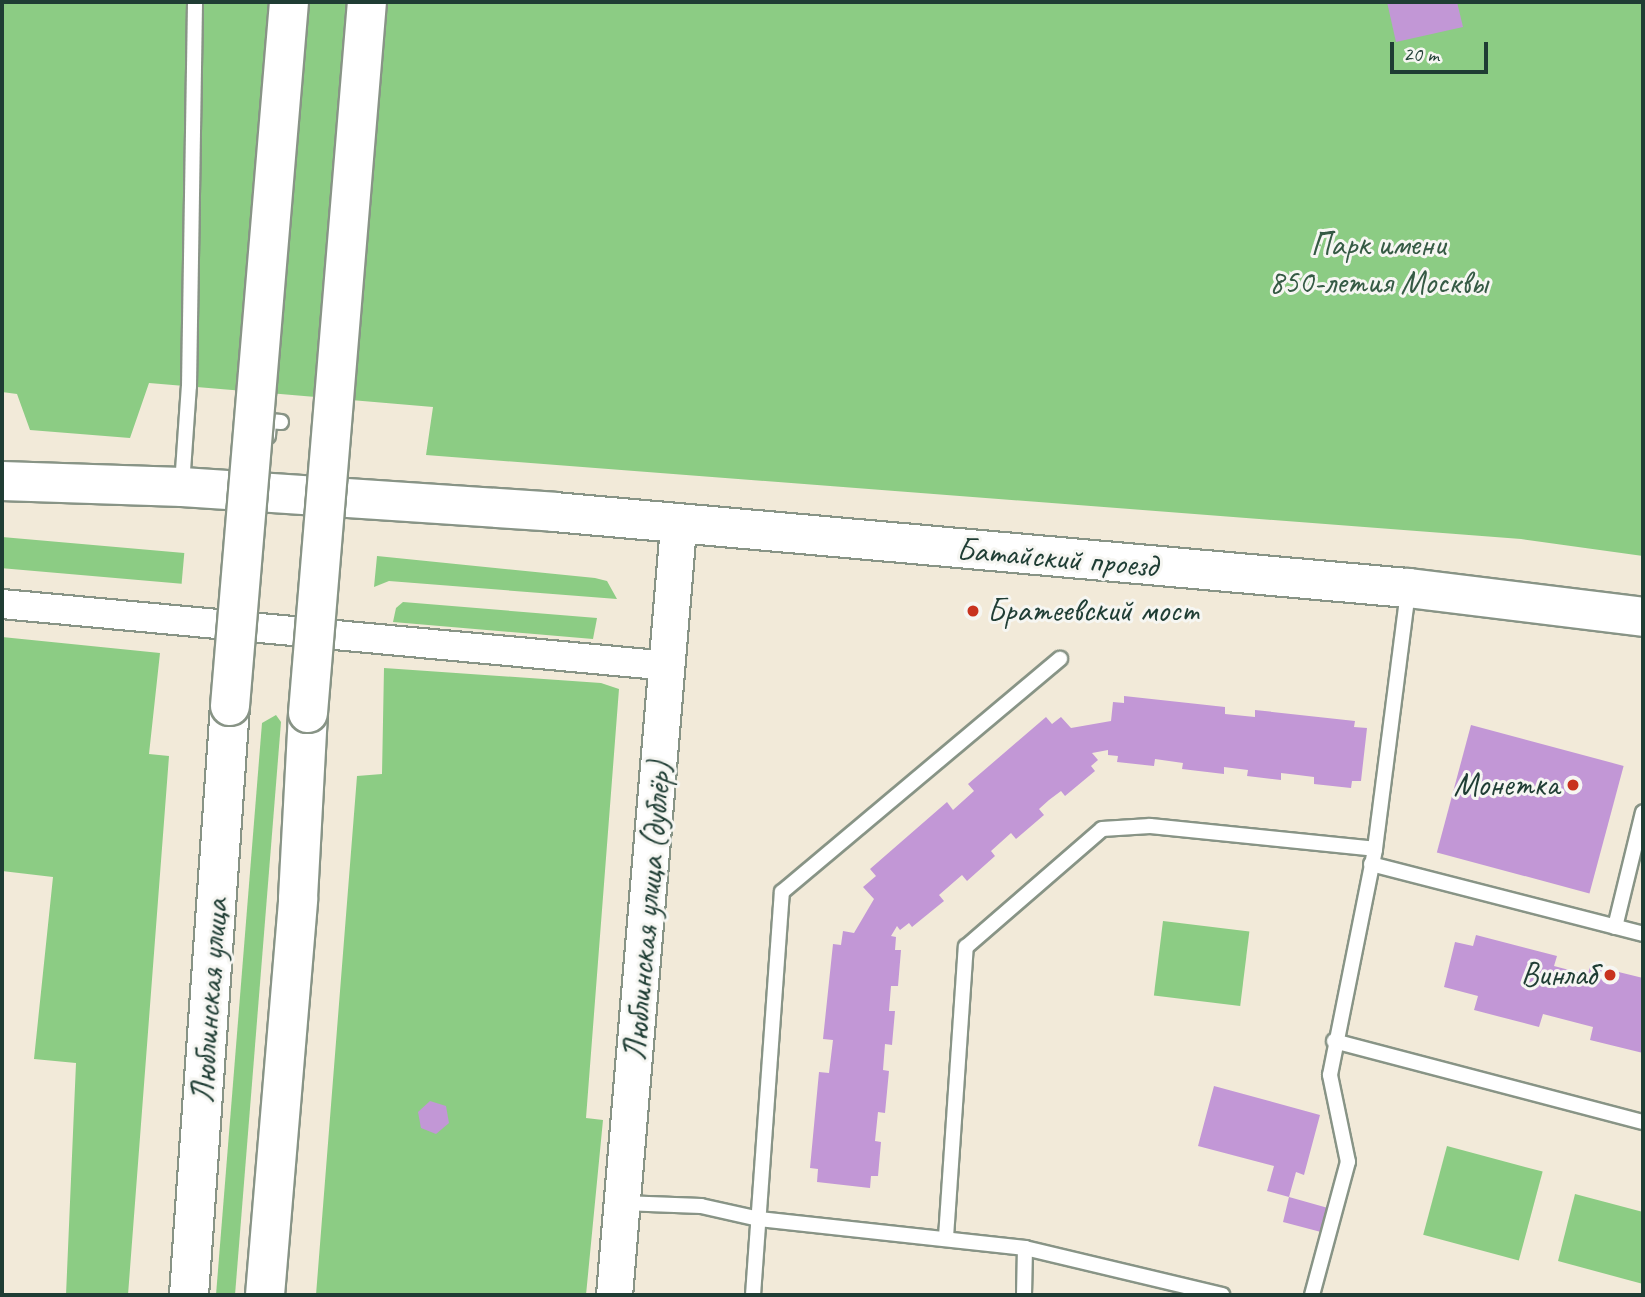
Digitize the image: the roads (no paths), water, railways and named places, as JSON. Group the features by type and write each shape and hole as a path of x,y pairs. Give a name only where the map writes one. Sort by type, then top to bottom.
{"main road":[{"name":"Люблинская улица","path":"189,1295 230,706 289,2"},
{"path":"265,1295 298,898 308,713 367,2"},
{"name":"Батайский проезд","path":"2,481 182,487 554,512 678,526 1408,588 1643,617"}],"street":[{"name":"Люблинская улица (дублёр)","path":"614,1295 669,666 678,526"},
{"path":"2,604 669,666"}],"lane":[{"path":"182,487 189,386 195,2"},
{"path":"264,493 269,421 281,422"},
{"path":"1312,1295 1348,1162 1330,1075 1334,1041 1375,849 1408,588"},
{"path":"753,1295 782,892 1060,659"},
{"path":"1615,927 1643,812"},
{"path":"946,1237 966,947 1102,829 1150,826 1375,849"},
{"path":"1371,864 1643,934"},
{"path":"1334,1041 1643,1122"},
{"path":"622,1203 701,1206 759,1219 946,1237 1025,1248 1222,1295"},
{"path":"1024,1295 1025,1248"}],"place":[{"name":"Братеевский мост","path":"973,611"},
{"name":"Монетка","path":"1573,785"},
{"name":"Винлаб","path":"1610,975"}],"park label":[{"name":"Парк имени 850-летия Москвы","path":"1378,264"}]}
